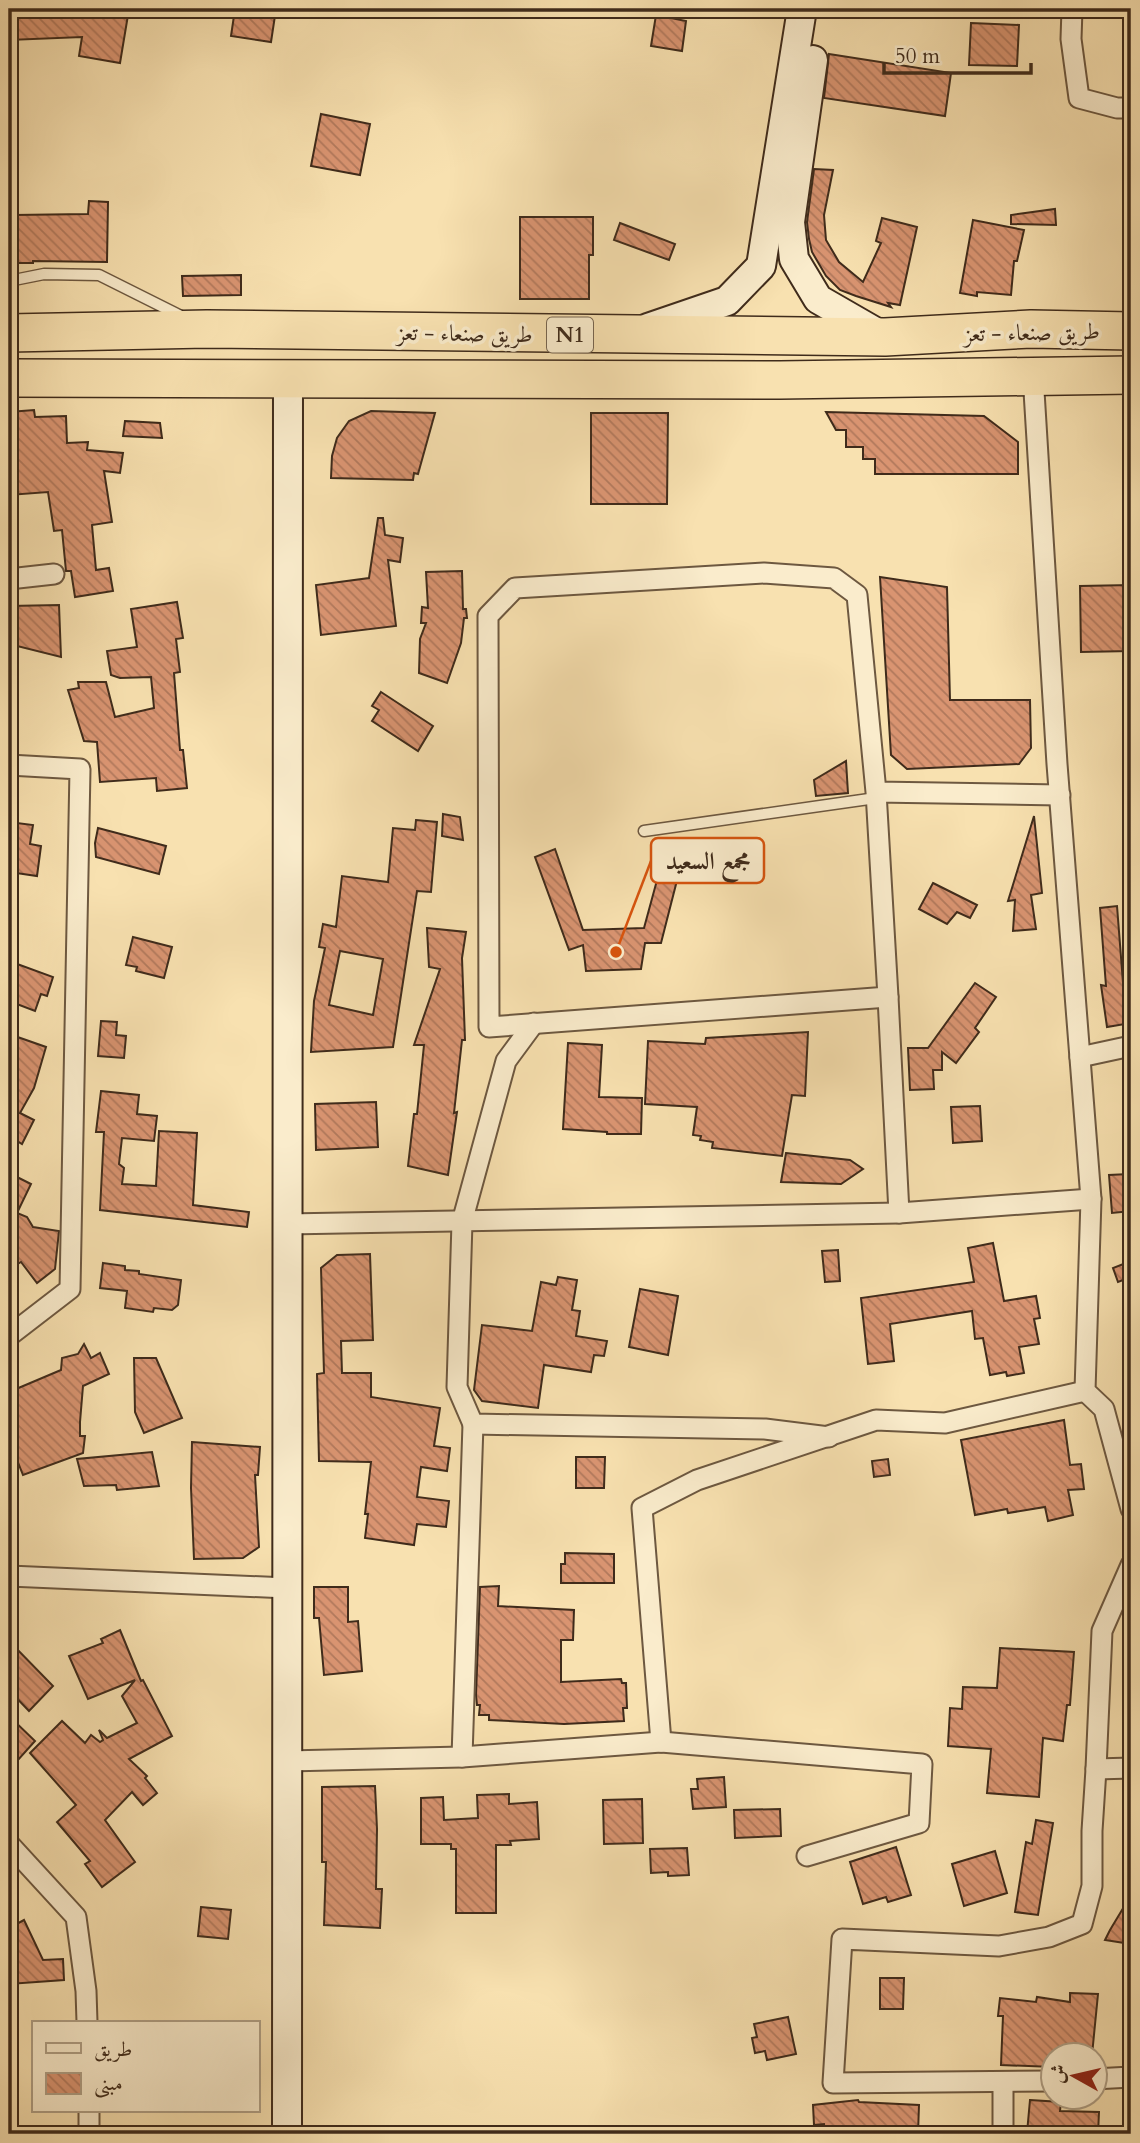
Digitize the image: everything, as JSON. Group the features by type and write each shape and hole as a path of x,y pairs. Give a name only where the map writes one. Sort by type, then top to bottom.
{"highway":[{"name":"طريق صنعاء - تعز","path":"9,333 207,329 885,337 1031,330 1131,331"},
{"name":"طريق صنعاء - تعز","path":"9,377 780,380 1131,375"}],"street":[{"path":"628,335 727,301 761,266 802,9"},
{"path":"821,9 790,222 794,259 818,299 885,337"},
{"path":"1072,9 1071,39 1079,98 1117,108 1131,108"},
{"path":"1033,375 1059,794 1091,1199 1085,1391 1104,1409 1131,1509"},
{"path":"287,2134 288,379"},
{"path":"888,997 489,1027 488,616 515,588 764,573 834,578 858,595 876,795 888,997 899,1213"},
{"path":"9,579 54,574"},
{"path":"9,765 80,769 70,1289 9,1336"},
{"path":"876,795 1059,794"},
{"path":"462,1756 473,1424 457,1387 462,1222 506,1060 534,1023"},
{"path":"1080,1056 1131,1046"},
{"path":"287,1224 899,1213 1091,1199"},
{"path":"661,1742 642,1508 697,1480 877,1420 945,1423 1085,1391"},
{"path":"473,1424 765,1429 829,1437"},
{"path":"1038,2081 833,2083 842,1939 999,1946 1049,1937 1082,1924 1092,1885 1092,1831 1102,1631 1131,1565"},
{"path":"9,1576 287,1588"},
{"path":"287,1760 462,1756 661,1742 922,1764 919,1823 807,1856"},
{"path":"1096,1769 1131,1768"},
{"path":"11,1851 76,1917 86,1991 87,2021"},
{"path":"1108,2078 1131,2077"},
{"path":"1003,2082 1003,2134"},
{"path":"89,2112 89,2134"}],"lane":[{"path":"9,281 44,274 99,275 207,329"},
{"path":"644,831 876,795"}],"building":[{"path":"9,9 129,9 120,63 79,56 82,37 9,40"},
{"path":"235,9 276,9 271,42 231,36"},
{"path":"656,15 686,21 682,51 651,46"},
{"path":"971,23 1019,25 1017,66 969,65"},
{"path":"829,54 951,73 945,116 824,98"},
{"path":"321,114 370,124 360,175 311,166"},
{"path":"814,169 833,170 824,215 826,240 839,262 863,282 881,243 876,241 882,218 917,227 900,305 888,303 891,307 840,290 826,276 812,252 807,222"},
{"path":"89,201 108,202 107,262 14,263 14,215 88,214"},
{"path":"1055,209 1056,225 1011,224 1011,215"},
{"path":"520,217 593,217 593,255 589,255 589,299 520,299"},
{"path":"973,220 1024,230 1017,261 1014,261 1011,295 977,292 977,296 960,293"},
{"path":"620,223 675,244 669,260 614,240"},
{"path":"241,275 241,295 183,296 182,276"},
{"path":"34,410 35,417 66,416 67,443 88,442 87,450 123,453 120,473 104,471 112,522 92,525 96,570 109,568 113,591 75,597 71,571 66,571 62,530 54,531 48,492 9,495 9,412"},
{"path":"371,411 435,413 418,474 414,473 413,480 331,478 332,456 337,438 349,421"},
{"path":"826,412 984,416 1018,442 1018,474 875,474 875,459 863,459 863,447 846,447 846,430 836,430"},
{"path":"591,413 668,413 667,504 591,504"},
{"path":"125,421 160,423 162,438 123,436"},
{"path":"378,518 383,518 385,535 403,538 400,562 388,560 396,626 321,635 316,585 369,578"},
{"path":"462,571 463,609 466,609 467,618 464,618 461,643 447,683 419,673 420,639 426,623 421,623 422,607 428,608 426,572"},
{"path":"880,577 947,587 950,700 1030,700 1031,748 1019,764 907,769 891,755"},
{"path":"1131,585 1131,651 1081,652 1080,586"},
{"path":"177,602 183,638 176,639 180,672 174,673 180,750 183,750 187,788 157,791 156,778 100,782 97,742 84,741 68,690 79,688 78,682 106,682 115,717 154,708 151,677 120,678 111,675 107,651 137,647 131,609"},
{"path":"59,605 61,657 9,644 9,606"},
{"path":"381,692 433,726 418,751 372,721 379,710 372,706"},
{"path":"846,761 848,793 816,796 814,780"},
{"path":"443,814 460,817 463,840 442,836"},
{"path":"1034,816 1042,893 1031,895 1036,929 1013,931 1015,900 1008,901"},
{"path":"416,820 437,822 431,892 417,891 393,1047 311,1052 314,1001 325,948 319,947 323,924 336,927 342,876 388,882 393,828 415,830","holes":["340,951 383,959 373,1015 329,1005"]},
{"path":"9,822 33,825 30,844 41,846 37,876 9,872"},
{"path":"98,828 166,846 159,874 96,857"},
{"path":"666,847 685,849 661,943 645,943 641,969 586,971 583,945 569,950 535,857 555,849 583,930 644,928"},
{"path":"933,883 977,905 970,918 957,912 947,924 919,909"},
{"path":"1117,906 1125,1008 1131,1007 1131,1023 1107,1027 1101,985 1106,986 1100,908"},
{"path":"427,928 466,932 462,958 465,1040 462,1040 454,1113 457,1112 448,1175 408,1166 414,1114 417,1114 424,1045 414,1045 440,969 429,967"},
{"path":"133,937 172,947 164,978 136,971 137,967 126,965"},
{"path":"9,961 53,977 47,996 41,994 35,1011 9,1001"},
{"path":"975,983 996,997 975,1028 979,1032 956,1063 942,1052 942,1070 933,1070 934,1089 910,1090 908,1048 928,1048"},
{"path":"101,1021 117,1022 116,1035 126,1036 124,1058 98,1056"},
{"path":"808,1032 805,1096 792,1095 782,1156 712,1148 713,1142 700,1140 701,1136 693,1135 697,1107 645,1104 648,1041 705,1044 706,1038"},
{"path":"9,1034 46,1047 34,1088 20,1113 34,1120 22,1144 9,1136"},
{"path":"568,1043 602,1045 599,1097 642,1098 641,1134 607,1134 563,1129"},
{"path":"101,1091 139,1095 137,1114 157,1116 154,1141 122,1138 119,1164 124,1168 122,1184 156,1186 159,1131 197,1133 193,1205 249,1212 247,1227 100,1210 104,1132 96,1132"},
{"path":"376,1102 378,1147 316,1150 315,1104"},
{"path":"980,1106 982,1141 953,1143 951,1107"},
{"path":"786,1153 850,1160 863,1169 841,1184 781,1182"},
{"path":"9,1173 31,1184 17,1213 27,1217 33,1227 59,1231 55,1269 37,1283 21,1262 9,1269"},
{"path":"1129,1174 1131,1211 1112,1213 1109,1175"},
{"path":"993,1243 1004,1301 1036,1296 1040,1318 1034,1319 1039,1344 1019,1347 1024,1373 990,1375 983,1338 975,1339 972,1311 890,1324 894,1361 868,1364 861,1298 974,1282 968,1248"},
{"path":"838,1250 840,1281 825,1282 822,1251"},
{"path":"370,1254 373,1340 341,1341 342,1373 371,1373 371,1397 440,1408 434,1446 450,1448 447,1471 421,1467 417,1497 449,1501 446,1527 417,1524 414,1545 365,1538 371,1462 319,1461 317,1374 324,1373 321,1268 337,1255"},
{"path":"1131,1261 1131,1277 1118,1282 1113,1268"},
{"path":"103,1263 125,1266 125,1270 139,1271 139,1274 181,1280 178,1305 172,1310 154,1308 153,1312 125,1308 127,1291 100,1288"},
{"path":"558,1277 577,1280 572,1310 580,1311 576,1336 607,1341 604,1356 594,1355 591,1372 544,1365 538,1408 482,1401 474,1390 482,1325 532,1331 541,1282 556,1285"},
{"path":"640,1289 678,1296 668,1355 629,1347"},
{"path":"84,1344 91,1358 100,1353 109,1374 83,1386 80,1436 85,1436 83,1453 23,1475 17,1460 13,1461 9,1448 9,1392 61,1370 62,1358 78,1354"},
{"path":"134,1358 156,1358 182,1418 144,1433 135,1412"},
{"path":"1064,1420 1070,1465 1081,1464 1084,1489 1068,1490 1073,1515 1048,1521 1045,1507 1008,1513 1007,1509 975,1515 961,1440"},
{"path":"192,1442 260,1447 258,1475 255,1475 259,1547 243,1558 194,1559"},
{"path":"152,1452 159,1486 117,1490 116,1485 84,1486 77,1459"},
{"path":"576,1457 605,1457 604,1488 576,1488"},
{"path":"888,1459 890,1475 874,1477 872,1461"},
{"path":"565,1553 614,1554 614,1583 561,1583 561,1564 565,1564"},
{"path":"499,1586 498,1606 574,1610 573,1640 561,1640 561,1682 621,1679 622,1683 626,1683 627,1708 623,1708 624,1721 564,1724 489,1720 489,1715 479,1715 480,1705 477,1705 476,1695 480,1587"},
{"path":"314,1587 348,1587 348,1622 358,1621 362,1671 324,1675 319,1618 314,1618"},
{"path":"120,1630 141,1681 143,1680 172,1736 129,1759 147,1776 145,1778 157,1793 143,1805 132,1792 105,1820 135,1862 102,1887 85,1864 90,1861 57,1822 76,1805 30,1753 62,1721 85,1743 91,1735 100,1742 103,1740 99,1730 107,1738 137,1723 122,1696 135,1680 88,1699 69,1656 103,1643 101,1639"},
{"path":"9,1641 53,1686 29,1711 9,1690 9,1682 17,1673 9,1664"},
{"path":"1000,1648 1074,1652 1070,1705 1067,1705 1063,1741 1043,1738 1039,1797 987,1793 991,1749 948,1746 950,1708 962,1709 963,1687 997,1688"},
{"path":"9,1716 35,1741 9,1770"},
{"path":"724,1777 726,1807 693,1809 691,1789 698,1789 697,1779"},
{"path":"375,1786 376,1889 382,1889 380,1928 324,1925 326,1862 322,1862 322,1787"},
{"path":"509,1794 509,1804 537,1802 539,1839 496,1845 496,1913 456,1913 456,1849 451,1849 451,1844 421,1844 421,1798 443,1797 444,1820 478,1818 477,1795"},
{"path":"642,1799 643,1843 604,1844 603,1800"},
{"path":"780,1809 781,1836 735,1838 734,1810"},
{"path":"1036,1820 1053,1823 1038,1915 1015,1912 1026,1842 1032,1844"},
{"path":"896,1847 911,1895 888,1902 886,1897 863,1904 850,1862"},
{"path":"687,1848 689,1875 668,1876 668,1872 651,1873 650,1849"},
{"path":"995,1851 1007,1893 964,1906 952,1864"},
{"path":"1131,1895 1131,1944 1105,1940 1110,1930"},
{"path":"201,1907 231,1910 228,1939 198,1936"},
{"path":"24,1920 43,1960 63,1959 64,1980 9,1984 9,1928"},
{"path":"880,1978 904,1978 903,2009 880,2009"},
{"path":"1070,1993 1098,1994 1093,2042 1038,2042 1038,2066 1001,2065 1003,2016 998,2016 1000,1998 1036,2002 1037,1997 1070,2002"},
{"path":"788,2017 796,2054 767,2060 765,2051 755,2053 752,2038 757,2037 754,2024"},
{"path":"858,2100 919,2105 918,2134 903,2134 903,2127 861,2128 825,2133 824,2124 814,2125 813,2105"},
{"path":"1030,2100 1038,2101 1038,2112 1099,2112 1098,2134 1027,2133"}],"place":[{"name":"مجمع السعيد","path":"616,952"}]}
